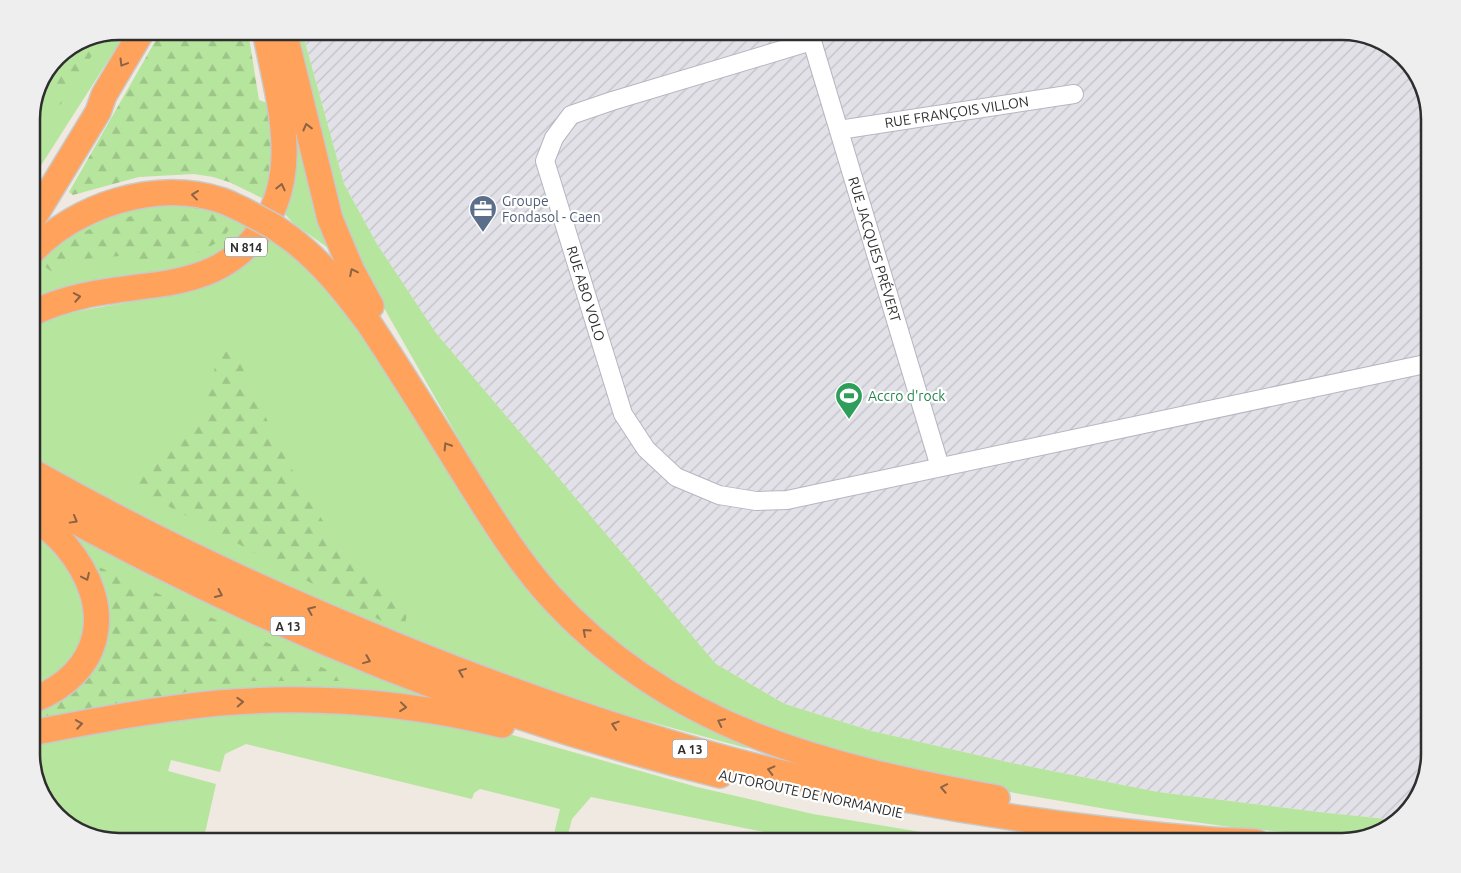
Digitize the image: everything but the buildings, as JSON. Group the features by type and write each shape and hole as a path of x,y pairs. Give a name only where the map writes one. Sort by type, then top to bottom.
{"highway":[{"path":"40,207 98,112 104,95 137,40"},
{"name":"N 814","path":"40,310 65,299 201,276 220,267 236,256 261,231 278,200 284,167 281,118 267,40"},
{"path":"286,40 332,225 352,271 392,343 404,378"},
{"path":"40,186 64,153 90,108 104,95"},
{"path":"40,244 50,235 83,214 132,197 154,194 190,194 219,200 241,209 273,226 310,254 348,295 370,325 508,542 548,594 582,628 650,682 726,724 781,746 860,770 1074,813 1196,833"},
{"name":"A 13","path":"40,476 160,540 247,582 360,631 479,679 697,752 869,792 958,809 1047,823 1145,833"},
{"name":"A 13","path":"40,501 144,558 268,617 417,680 556,729"},
{"path":"40,523 57,536 84,572 93,593 97,618 94,641 89,655 80,668 55,690 40,697"},
{"path":"40,731 199,705 293,701 369,703 484,720 529,731 556,729"},
{"name":"AUTOROUTE DE NORMANDIE","path":"556,729 676,764 768,787 943,822 1013,833"}],"street":[{"name":"RUE ABO VOLO","path":"799,40 571,115 554,138 545,162 623,414 646,449 676,477 720,496 756,501 786,500 1421,365"},
{"name":"RUE JACQUES PRÉVERT","path":"812,40 940,467"},
{"name":"RUE FRANÇOIS VILLON","path":"839,130 1074,94"}],"shaded area":[{"path":"304,40 1342,40 1372,46 1390,56 1405,71 1410,80 1417,94 1421,114 1421,754 1415,784 1405,802 1386,819 1158,792 1012,763 872,731 785,704 716,664 436,333 377,244 344,184"}],"green space":[{"path":"121,40 40,167 40,114 48,84 56,71 67,60 94,44"},
{"path":"156,40 249,40 259,100 267,103 272,138 272,175 264,199 229,182 194,174 139,177 73,195 69,192"},
{"path":"274,40 275,40 334,252 294,224 284,213"},
{"path":"296,40 304,40 344,184 377,244 436,333 716,664 785,704 872,731 1012,763 1158,792 1386,819 1372,827 1352,832 1297,833 1238,828 1135,814 998,790 835,754 725,714 629,655 553,586 504,518 388,315 346,229"},
{"path":"100,43 60,105 47,87 56,71 80,51"},
{"path":"191,199 251,222 232,245 202,262 154,273 105,278 58,289 40,296 40,253 45,247 130,205"},
{"path":"201,208 235,220 222,240 194,255 152,262 120,256 85,259 52,272 44,266 54,251 88,230 147,211"},
{"path":"272,236 341,300 536,588 756,744 746,748 559,697 252,577 40,465 40,322 50,317 68,313 190,291 224,278 241,267"},
{"path":"221,342 234,346 250,386 304,493 349,559 408,605 404,633 127,484 181,436 205,409"},
{"path":"58,525 450,703 406,700 40,724 40,696 98,639"},
{"path":"40,538 56,553 74,579 85,607 85,637 67,668 40,684"},
{"path":"99,567 352,681 247,681 40,718 40,709 69,696 91,672 106,635 110,615 107,592"},
{"path":"337,708 491,729 697,787 813,814 927,833 769,833 591,797 572,819 568,833 554,833 560,809 480,789 474,793 472,799 246,744 225,754 220,772 171,760 168,771 216,784 205,833 119,833 99,830 71,817 56,802 44,779 40,759 40,738 180,714"}],"place":[{"name":"Groupe Fondasol - Caen","path":"483,233"},
{"name":"Accro d'rock","path":"849,420"}]}
